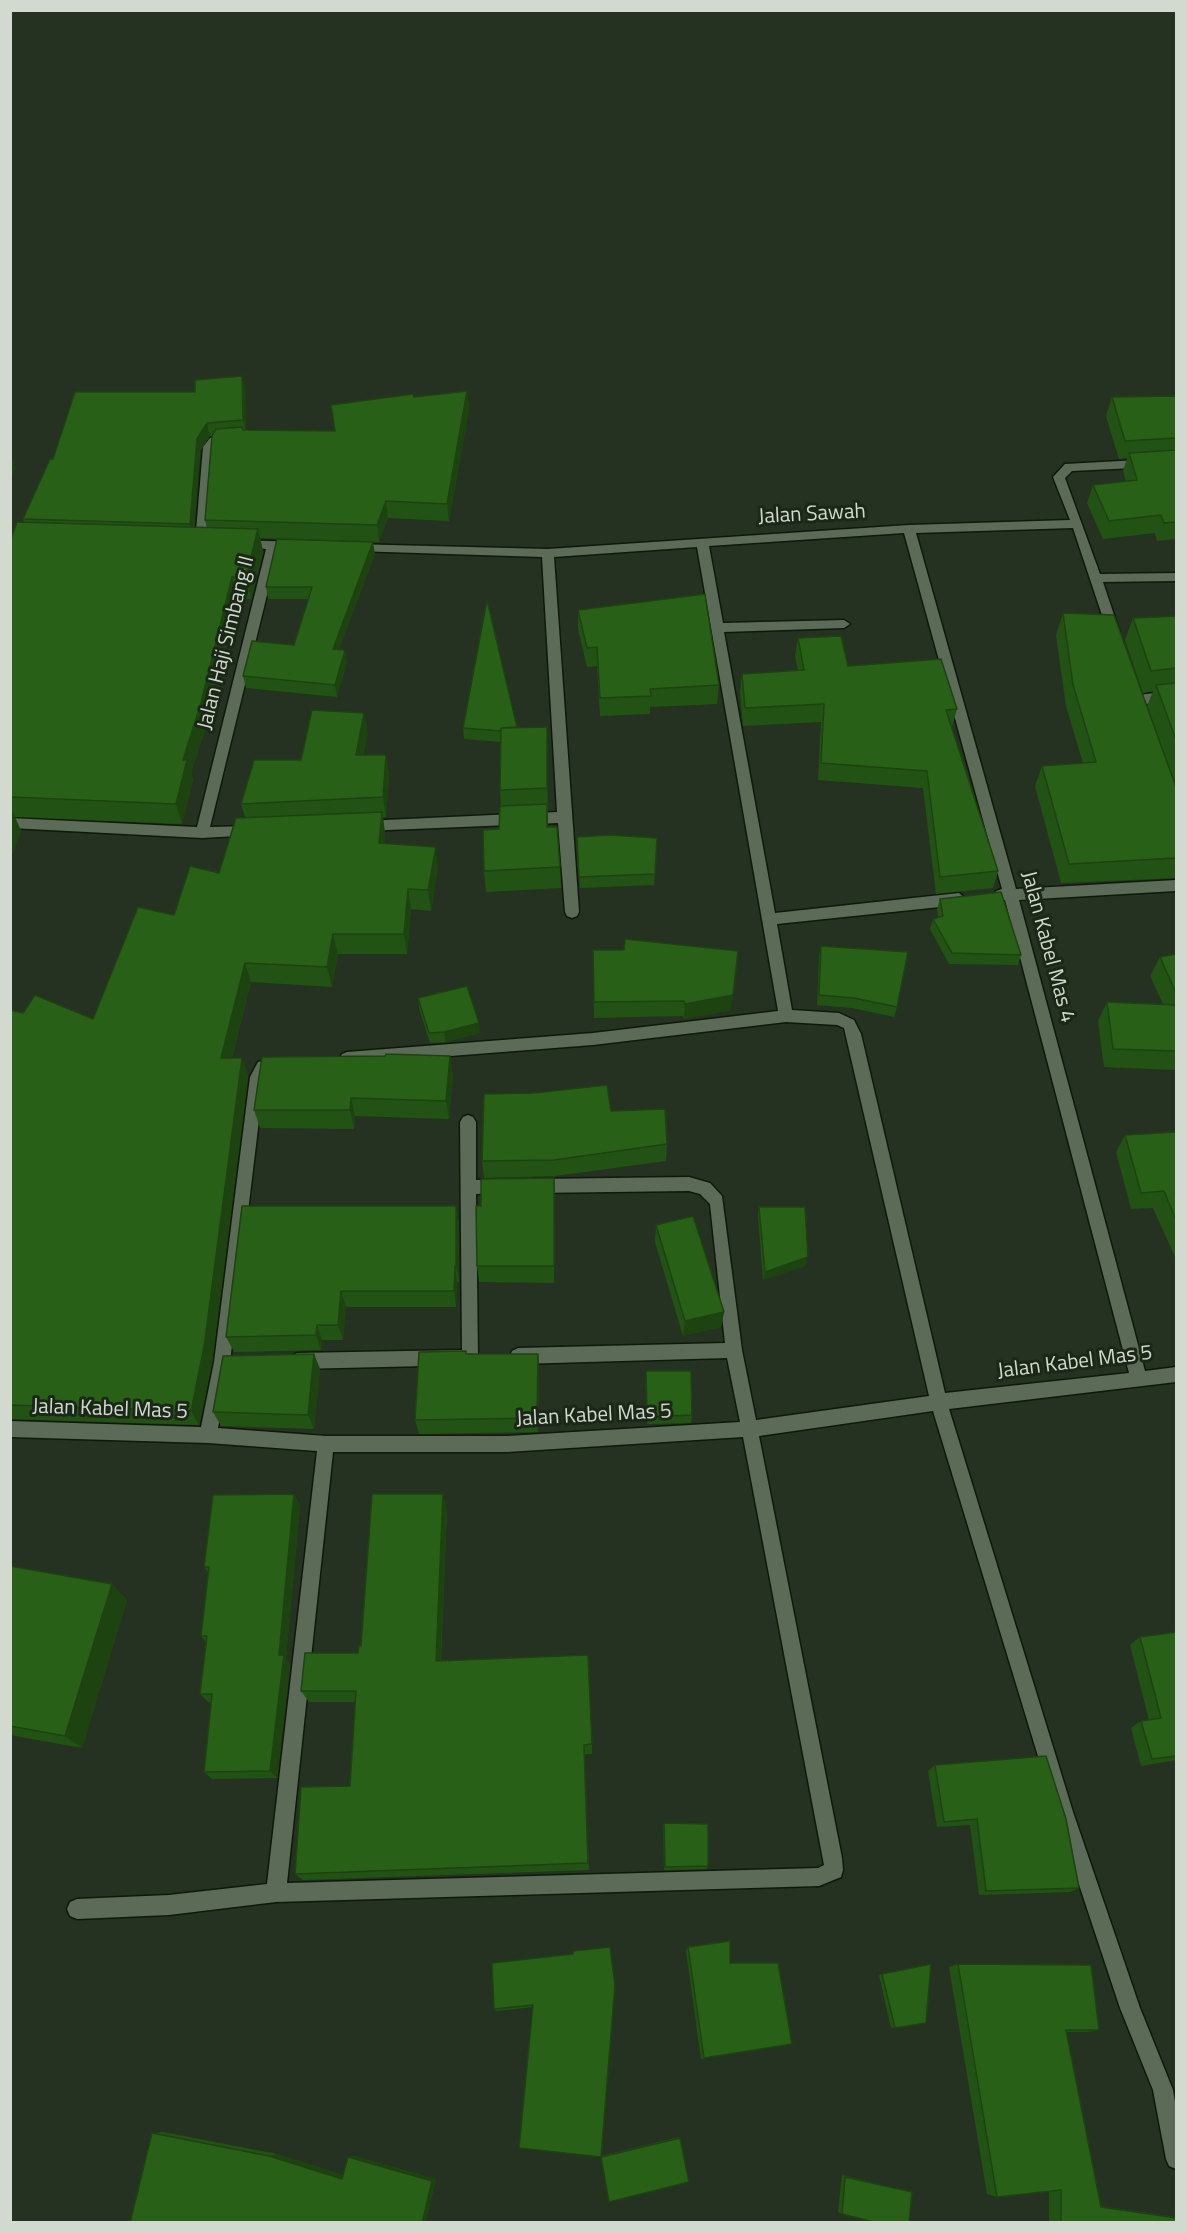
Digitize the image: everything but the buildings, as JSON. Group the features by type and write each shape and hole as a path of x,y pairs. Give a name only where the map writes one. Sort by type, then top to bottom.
{"street":[{"path":"200,543 210,444 221,438 244,437"},
{"path":"1118,644 1078,524 1059,477 1063,470 1069,467 1176,462"},
{"name":"Jalan Sawah","path":"345,547 548,553 909,529 1078,524"},
{"name":"Jalan Kabel Mas 4","path":"909,529 1011,894 1139,1378"},
{"path":"702,541 786,1016"},
{"name":"Jalan Haji Simbang II","path":"202,833 273,545 231,544"},
{"path":"273,545 309,546"},
{"path":"548,553 572,912"},
{"path":"1096,578 1176,577"},
{"path":"717,628 844,624"},
{"path":"1136,700 1176,696"},
{"path":"354,827 564,817"},
{"path":"10,823 202,833 260,831"},
{"path":"768,919 1011,894 1176,885"},
{"path":"336,1059 593,1039 786,1016 839,1019 849,1024 854,1034 939,1402 1064,1812 1130,2008 1163,2090 1176,2159"},
{"path":"208,1435 228,1362 257,1077 263,1066 290,1062"},
{"path":"281,1361 476,1357 468,1122"},
{"path":"77,1909 169,1905 276,1893 819,1878 834,1870 734,1350 717,1201 705,1188 688,1184 469,1187"},
{"path":"504,1356 734,1350"},
{"name":"Jalan Kabel Mas 5","path":"10,1429 208,1435 326,1444 507,1444 750,1429 939,1402 1176,1375"},
{"path":"276,1893 326,1444"}]}
